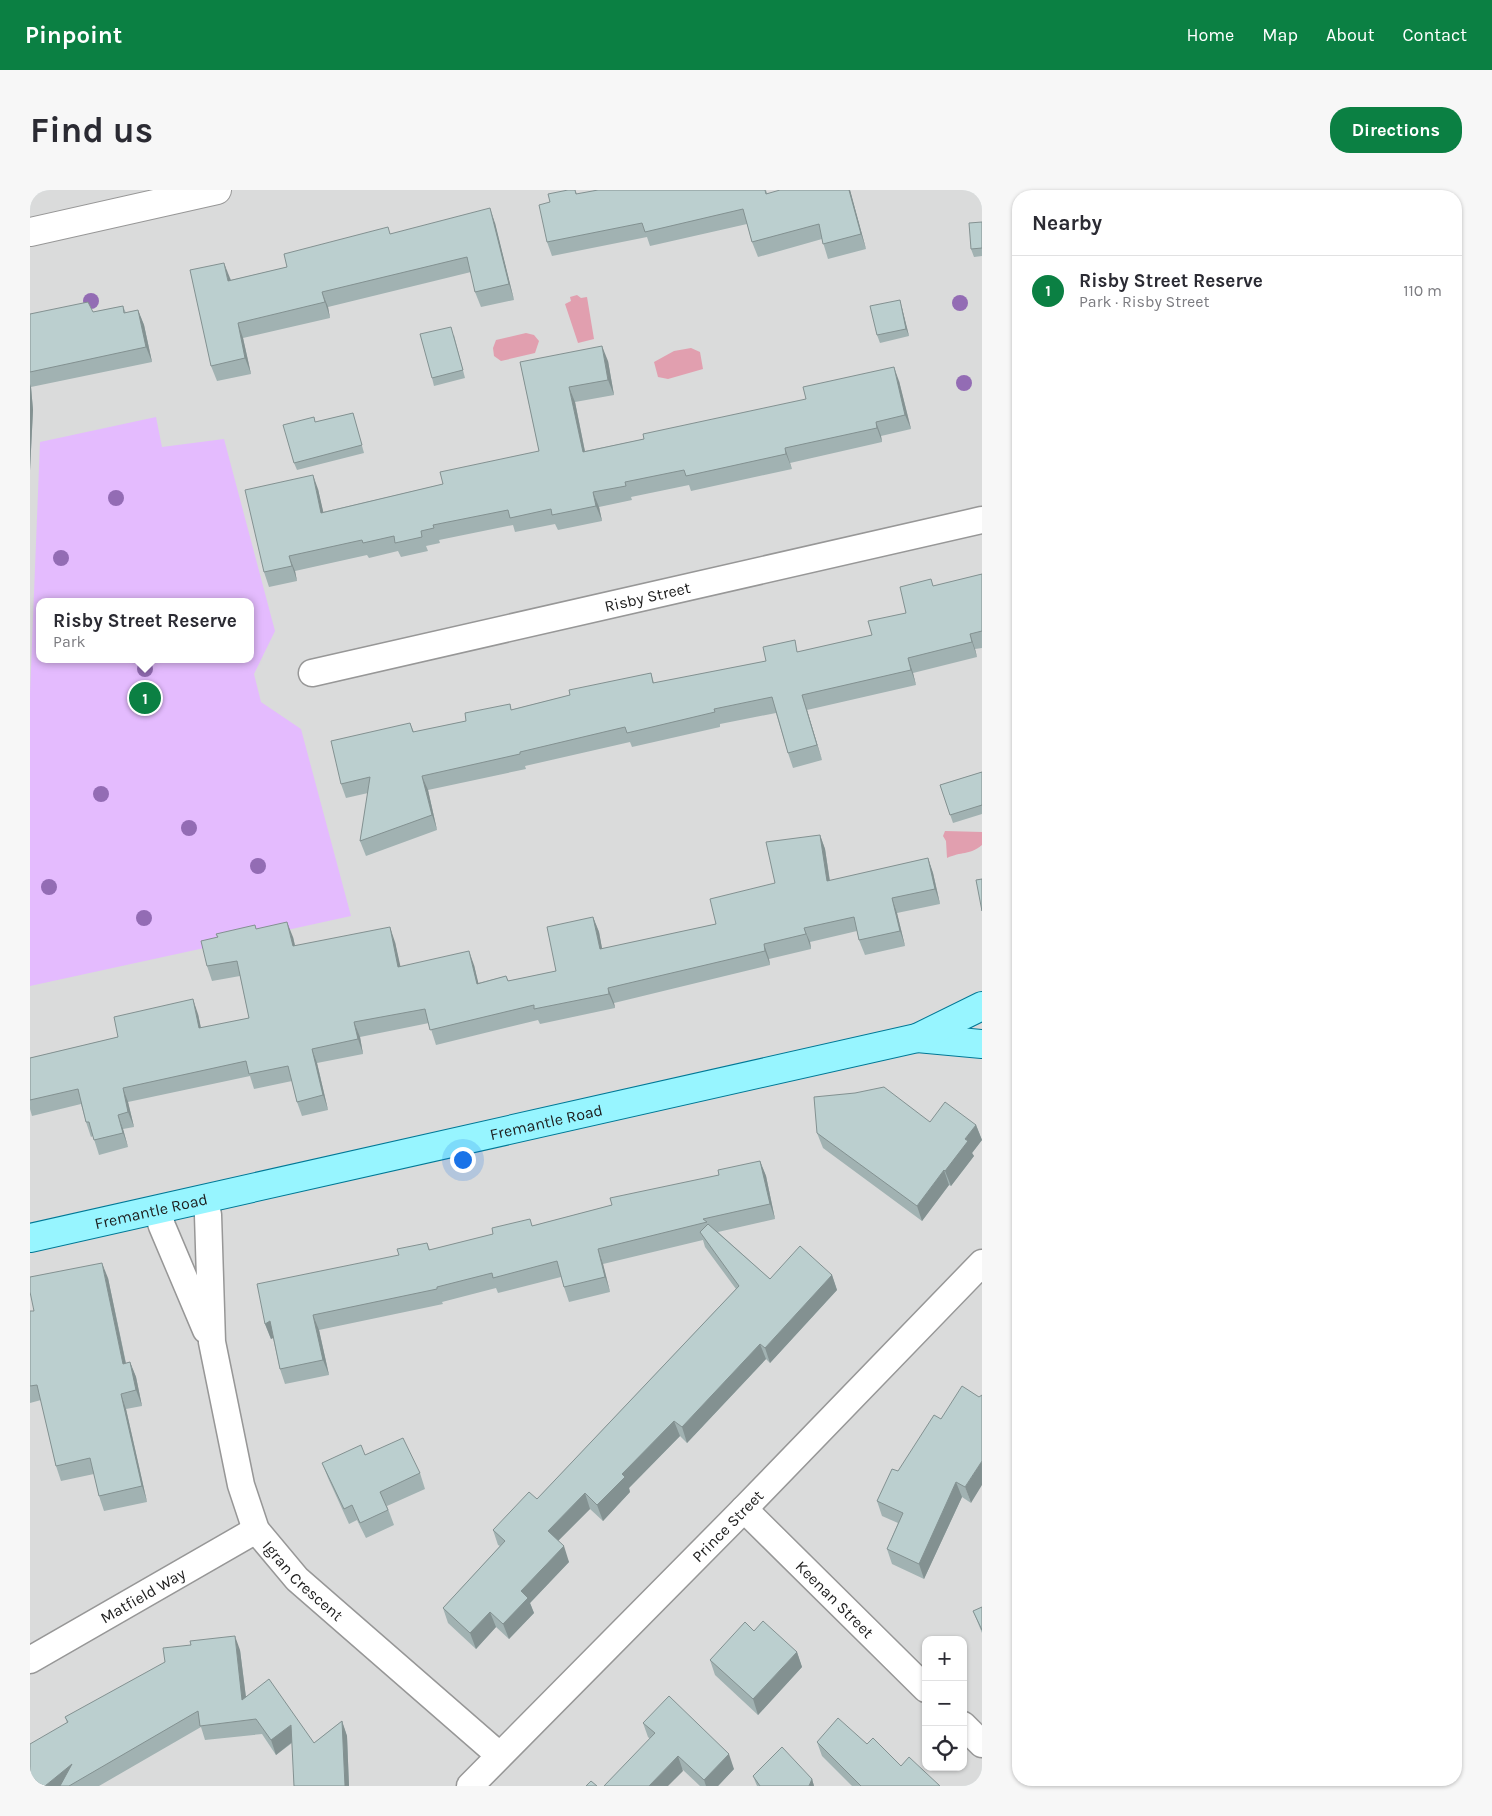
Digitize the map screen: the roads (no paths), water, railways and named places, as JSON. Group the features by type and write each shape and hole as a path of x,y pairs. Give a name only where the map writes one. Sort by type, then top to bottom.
{"main road":[{"name":"Fremantle Road","path":"30,1238 916,1038 982,1006"},
{"name":"Fremantle Road","path":"916,1038 982,1044"}],"street":[{"path":"30,232 216,190"},
{"name":"Risby Street","path":"312,673 982,520"},
{"name":"Igran Crescent","path":"205,1200 208,1215 212,1342 241,1485 256,1530 297,1579 499,1755"},
{"name":"Igran Crescent","path":"157,1210 162,1226 212,1342"},
{"name":"Prince Street","path":"470,1786 744,1509 982,1262"},
{"name":"Keenan Street","path":"744,1509 922,1684"},
{"name":"Matfield Way","path":"30,1660 256,1530"},
{"path":"964,1726 982,1744"}],"place":[{"name":"Risby Street Reserve","path":"145,698"}]}
